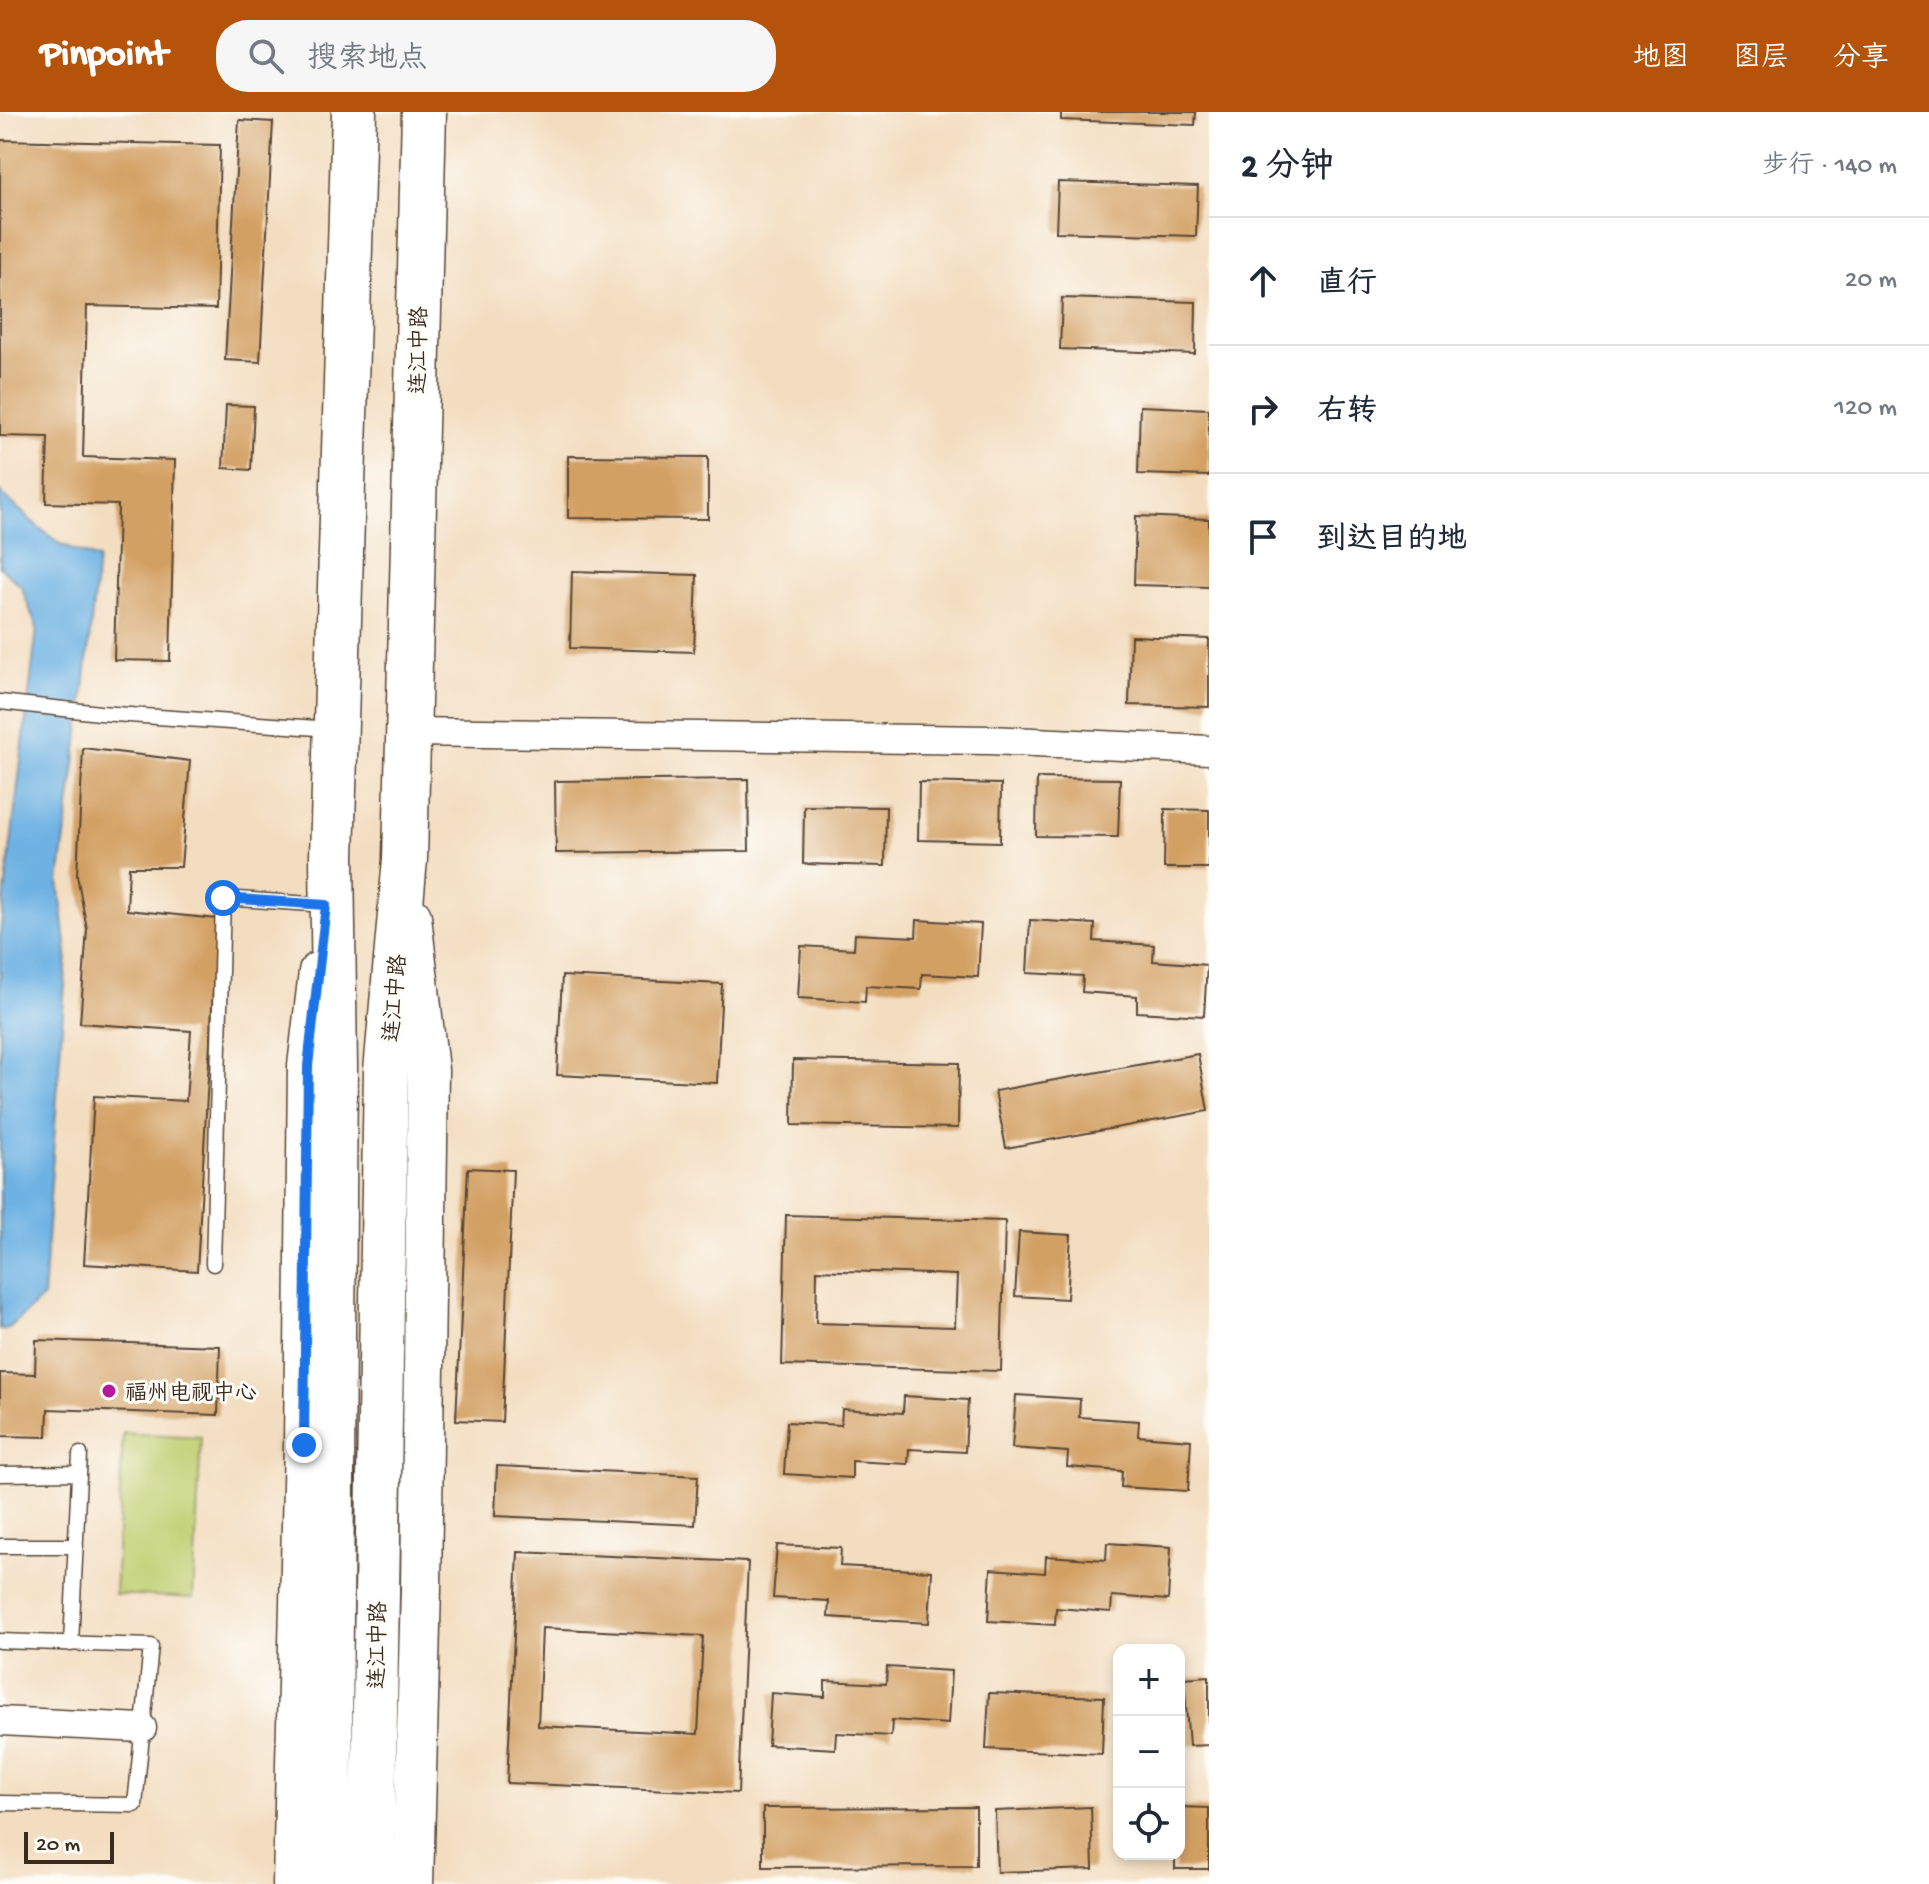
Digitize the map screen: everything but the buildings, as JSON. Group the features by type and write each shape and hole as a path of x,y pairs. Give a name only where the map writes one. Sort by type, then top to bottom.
{"highway":[{"name":"连江中路","path":"329,1884 335,1066 332,857 354,112"},
{"name":"连江中路","path":"372,1884 386,1071 405,859 424,112"}],"main road":[{"path":"293,1884 304,1445 308,1066 332,857"},
{"path":"405,859 428,1070 421,1588 413,1884"}],"street":[{"path":"408,732 974,740 1209,750"},
{"path":"0,1721 142,1728"}],"lane":[{"path":"0,702 100,713 336,730"},
{"path":"213,1264 223,898 326,905"},
{"path":"71,1644 80,1454"},
{"path":"0,1474 79,1473"},
{"path":"0,1546 76,1546"},
{"path":"0,1641 151,1646 135,1805 0,1803"}],"green space":[{"path":"123,1433 201,1437 193,1598 115,1594"}],"water":[{"path":"0,492 60,544 98,559 59,881 67,954 43,1297 9,1328 0,1330 0,934 37,628 21,586 0,567"}],"place":[{"name":"福州电视中心","path":"109,1391"}],"route":[{"path":"223,898 326,905 308,1066 304,1445"}]}
